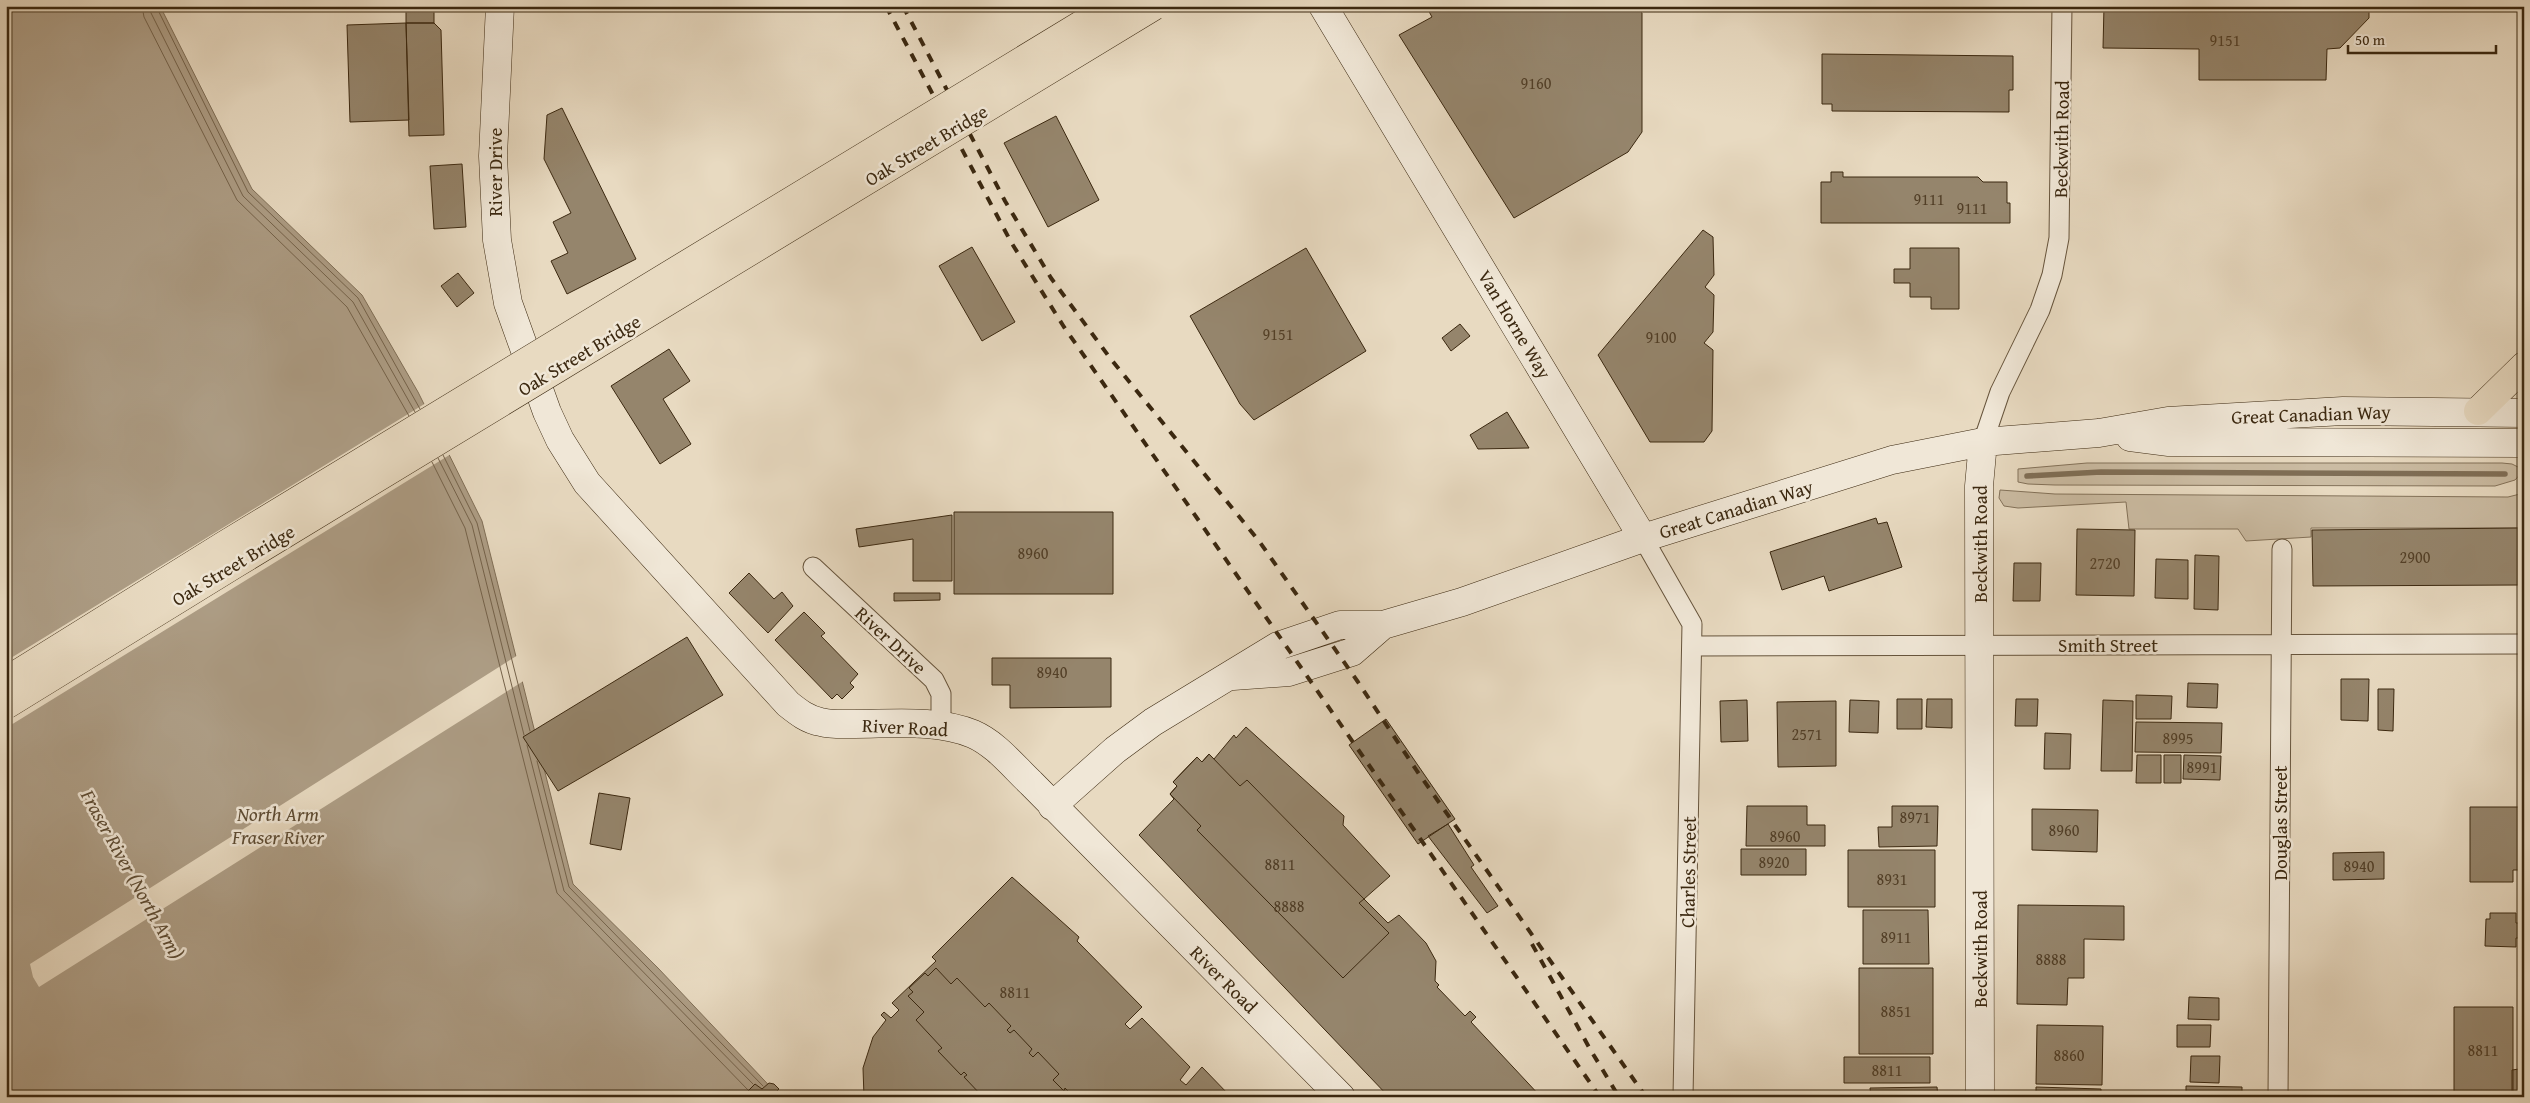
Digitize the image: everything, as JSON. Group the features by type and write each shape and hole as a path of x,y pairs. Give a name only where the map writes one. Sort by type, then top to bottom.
{"main road":[{"name":"Oak Street Bridge","path":"6,680 248,530 1112,6"},
{"name":"Oak Street Bridge","path":"6,705 243,558 1154,6"},
{"path":"2478,411 2524,366"}],"street":[{"name":"River Drive","path":"500,6 493,156 494,210 501,272 518,334"},
{"name":"Van Horne Way","path":"1323,6 1643,538 1692,624 1692,646"},
{"name":"Beckwith Road","path":"1980,1097 1979,486 1983,442 2000,392 2040,310 2052,275 2059,238 2062,6"},
{"name":"River Road","path":"518,334 560,440 588,483 788,704 807,717 821,722 941,726 972,734 988,743 1341,1097"},
{"name":"Great Canadian Way","path":"1052,806 1115,750 1153,722 1184,702 1232,676 1278,646 1340,625 1382,625 1462,602 1643,538 1892,460 1983,442 2099,433 2168,422 2343,411 2524,413"},
{"name":"Great Canadian Way","path":"2099,433 2169,442 2524,443"},
{"name":"Douglas Street","path":"2278,1097 2282,549"},
{"name":"River Drive","path":"813,567 934,680 941,694 941,726"},
{"name":"Smith Street","path":"1692,646 2524,644"},
{"name":"Charles Street","path":"1683,1097 1692,646"}],"shaded area":[{"path":"2087,463 2502,463 2512,464 2524,470 2515,480 2495,486 2055,485 2018,482 2018,469"},
{"path":"2000,490 2055,494 2508,497 2524,493 2524,561 2520,562 2518,528 2311,528 2311,537 2246,541 2238,529 2129,529 2126,502 2018,508 2004,506 1999,498"}],"water":[{"name":"North Arm Fraser River","path":"6,6 160,6 252,189 362,295 418,392 482,521 573,884 658,968 780,1097 6,1097"}],"pier":[{"path":"426,403 451,454 6,728 6,661"},
{"path":"518,655 525,680 39,987 33,977 30,964"}],"building":[{"path":"406,6 434,6 434,23 406,23"},
{"path":"1426,6 1637,6 1642,13 1642,132 1628,152 1514,218 1399,35 1432,17"},
{"path":"2104,6 2369,6 2369,18 2340,48 2327,49 2326,80 2199,80 2199,49 2103,48"},
{"path":"406,23 409,120 350,122 347,25"},
{"path":"406,23 434,23 441,30 444,135 409,136"},
{"path":"1822,54 2013,56 2013,90 2009,90 2009,112 1832,111 1832,104 1822,104"},
{"path":"562,108 636,259 567,294 551,261 568,253 553,222 571,213 544,159 547,115"},
{"path":"1056,116 1099,200 1048,227 1004,143"},
{"path":"462,164 466,227 434,229 430,166"},
{"path":"1831,172 1843,172 1843,177 1978,177 1983,182 2007,182 2007,203 2010,203 2010,223 1821,223 1821,182 1831,182"},
{"path":"1703,230 1713,237 1714,275 1705,287 1714,295 1713,332 1704,343 1713,350 1712,431 1704,442 1650,442 1598,355"},
{"path":"972,247 1015,322 982,341 939,266"},
{"path":"1306,248 1366,351 1254,420 1240,404 1190,316"},
{"path":"1910,248 1959,248 1959,309 1931,309 1931,297 1910,297 1910,283 1894,283 1894,269 1910,269"},
{"path":"458,273 474,293 457,307 441,286"},
{"path":"1460,324 1470,336 1451,351 1442,338"},
{"path":"669,349 690,381 663,399 691,444 660,464 611,386"},
{"path":"1507,412 1529,448 1478,449 1470,435"},
{"path":"954,512 1113,512 1113,594 954,594"},
{"path":"952,515 952,581 913,581 913,539 859,547 856,529"},
{"path":"1876,518 1878,524 1887,522 1902,567 1829,591 1824,576 1782,590 1770,552"},
{"path":"2518,528 2518,585 2313,586 2312,530"},
{"path":"2077,529 2135,530 2134,596 2076,595"},
{"path":"2195,555 2219,556 2218,610 2194,609"},
{"path":"2156,559 2188,560 2188,599 2155,598"},
{"path":"2014,563 2041,563 2040,601 2013,601"},
{"path":"749,573 774,599 782,592 793,606 768,633 729,593"},
{"path":"894,593 940,593 940,600 894,601"},
{"path":"804,612 825,633 821,636 858,674 850,683 854,687 842,699 837,694 832,699 775,640"},
{"path":"687,637 723,695 558,791 523,737"},
{"path":"992,658 1111,658 1111,707 1010,708 1010,685 992,685"},
{"path":"2341,679 2369,679 2368,721 2341,720"},
{"path":"2188,683 2218,684 2217,708 2187,707"},
{"path":"2378,689 2394,689 2393,731 2378,730"},
{"path":"2136,695 2172,696 2171,719 2136,719"},
{"path":"1897,699 1922,699 1922,729 1897,729"},
{"path":"1927,699 1952,699 1952,728 1926,727"},
{"path":"2016,699 2038,699 2037,726 2015,726"},
{"path":"1747,700 1748,741 1721,742 1720,701"},
{"path":"1850,700 1879,701 1878,733 1849,732"},
{"path":"2103,700 2133,701 2132,771 2101,771"},
{"path":"1836,701 1836,766 1778,767 1777,702"},
{"path":"1386,719 1455,819 1418,844 1349,745"},
{"path":"2136,722 2222,723 2221,753 2135,752"},
{"path":"1246,727 1344,816 1343,825 1390,876 1364,899 1388,923 1399,915 1426,943 1436,961 1435,981 1439,985 1437,987 1465,1016 1470,1011 1476,1017 1471,1022 1541,1097 1389,1097 1139,835 1174,799 1170,794 1177,786 1173,782 1197,757 1202,762 1209,754 1214,759 1234,735 1236,738"},
{"path":"2045,733 2071,734 2070,769 2044,769"},
{"path":"1209,754 1240,786 1247,780 1364,899 1359,903 1389,933 1343,978 1197,830 1201,826 1170,794 1177,786 1173,782 1197,757 1202,762"},
{"path":"2137,755 2161,755 2161,783 2136,783"},
{"path":"2164,755 2181,755 2181,783 2164,783"},
{"path":"2184,755 2221,756 2220,780 2183,779"},
{"path":"599,793 630,798 621,850 590,844"},
{"path":"1747,806 1807,806 1807,825 1825,825 1825,846 1746,846"},
{"path":"1892,806 1938,806 1937,846 1879,847 1878,827 1892,827"},
{"path":"2470,807 2524,807 2524,870 2513,870 2513,882 2470,882"},
{"path":"2032,809 2098,810 2097,852 2032,850"},
{"path":"1448,824 1474,865 1471,867 1498,906 1487,913 1428,836"},
{"path":"1741,849 1806,849 1806,875 1741,875"},
{"path":"1848,850 1935,850 1935,907 1848,907"},
{"path":"2384,852 2384,879 2333,880 2333,853"},
{"path":"1012,877 1079,937 1077,941 1142,1007 1125,1024 1130,1029 1142,1018 1190,1067 1180,1080 1186,1085 1202,1067 1231,1097 864,1097 863,1068 873,1037 886,1020 881,1015 884,1012 891,1018 899,1010 892,1003 936,961 932,957"},
{"path":"2018,905 2124,906 2124,940 2084,939 2084,978 2068,978 2067,1005 2017,1004"},
{"path":"1863,910 1928,910 1929,964 1863,964"},
{"path":"2490,913 2516,913 2516,923 2522,923 2522,938 2516,938 2516,947 2485,946 2486,919 2490,919"},
{"path":"936,968 951,984 957,978 985,1007 989,1003 1011,1026 1007,1030 1010,1033 1014,1030 1032,1049 1029,1053 1033,1057 1038,1052 1059,1074 1053,1080 1064,1091 1065,1088 1072,1095 1070,1097 988,1095 983,1097 964,1077 967,1075 964,1072 961,1075 938,1051 942,1048 916,1020 924,1012 908,996 913,992 909,988 925,973 928,976"},
{"path":"1859,968 1933,968 1933,1054 1859,1054"},
{"path":"2189,997 2219,998 2219,1020 2188,1019"},
{"path":"2454,1007 2513,1007 2513,1097 2448,1097 2448,1093 2454,1093"},
{"path":"2037,1025 2103,1026 2102,1085 2036,1084"},
{"path":"2177,1025 2211,1025 2210,1047 2177,1047"},
{"path":"2191,1056 2220,1056 2219,1083 2190,1082"},
{"path":"1844,1057 1930,1057 1930,1083 1844,1083"},
{"path":"2524,1069 2524,1097 2512,1097 2512,1070"},
{"path":"769,1083 774,1084 779,1089 775,1093 779,1097 742,1097 755,1084 762,1089"},
{"path":"2186,1086 2242,1087 2242,1097 2186,1097"},
{"path":"1937,1087 1938,1097 1871,1097 1870,1088"},
{"path":"2036,1087 2101,1089 2101,1097 2036,1097"},
{"path":"2326,1093 2381,1093 2381,1097 2326,1097"}],"waterway":[{"path":"2027,476 2101,472 2505,474"}],"railway":[{"path":"886,6 1011,242 1064,327 1600,1097"},
{"path":"903,6 1005,201 1051,278 1110,358 1259,541 1358,682 1417,771 1646,1097"},
{"path":"1532,944 1619,1097"}],"water label":[{"name":"Fraser River (North Arm)","path":"133,874"}]}
